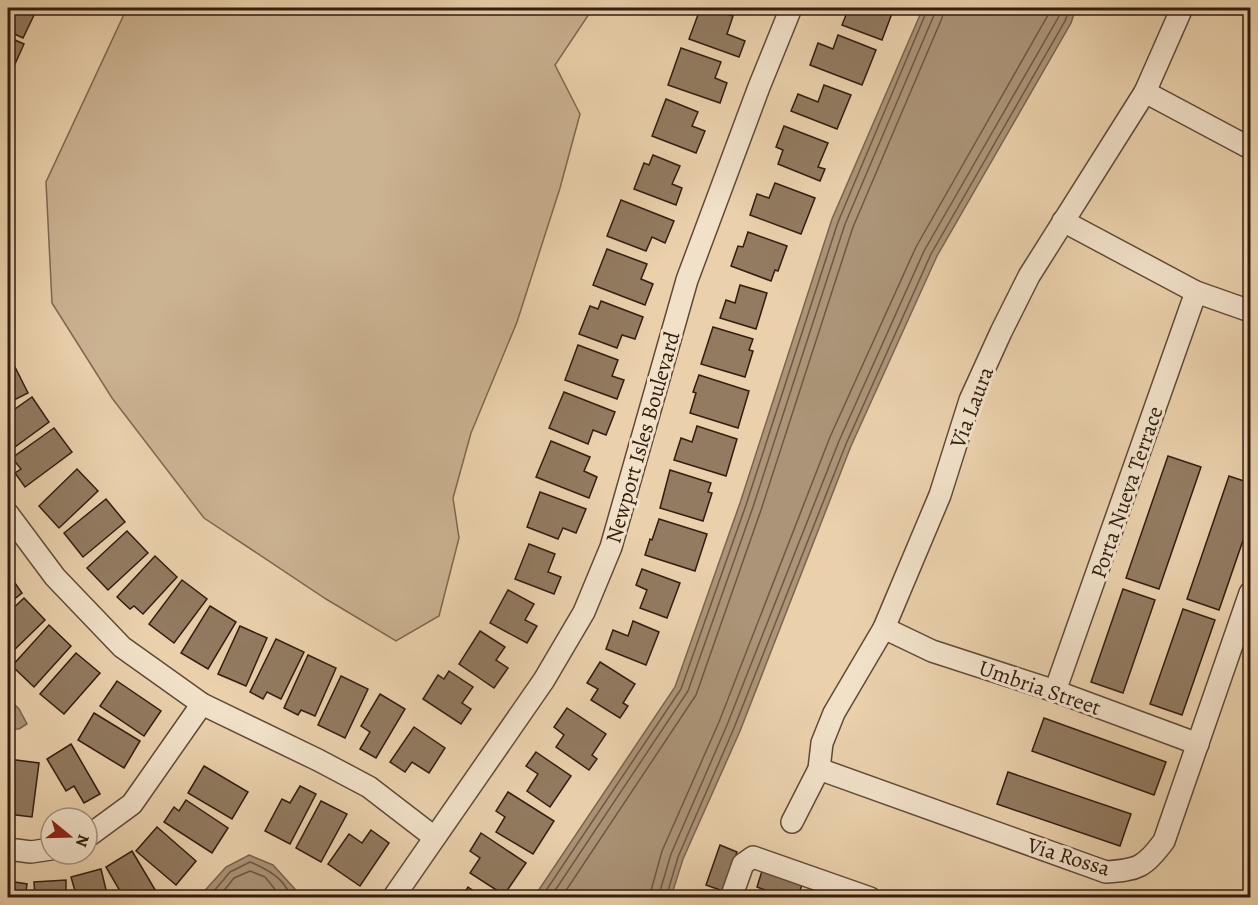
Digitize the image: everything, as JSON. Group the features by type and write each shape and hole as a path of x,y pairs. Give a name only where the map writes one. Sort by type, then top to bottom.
{"street":[{"name":"Newport Isles Boulevard","path":"393,897 544,680 584,612 611,547 687,280 791,8"},
{"name":"Via Laura","path":"792,822 819,770 822,743 834,713 884,627 940,495 970,400 1001,332 1029,276 1145,92 1182,8"},
{"path":"1145,92 1251,148"},
{"path":"1063,220 1196,292 1251,311"},
{"name":"Porta Nueva Terrace","path":"1055,691 1196,292"},
{"path":"8,514 55,577 123,647 202,704 369,787 435,837"},
{"name":"Via Rossa","path":"819,770 1106,872 1131,870 1151,859 1164,841 1251,593"},
{"name":"Umbria Street","path":"884,627 932,651 1055,691 1197,744"},
{"path":"99,828 132,804 202,704"},
{"path":"8,849 39,851"},
{"path":"731,897 744,864 753,857 870,897"}],"shaded area":[{"path":"127,8 593,8 555,65 580,114 560,188 517,322 471,433 453,498 459,538 439,616 396,641 326,599 204,518 112,398 52,303 46,182"}],"water":[{"path":"923,8 1076,8 1071,23 937,256 851,446 740,731 683,859 671,897 534,897 675,687 740,503 832,219"},
{"path":"8,698 19,709 27,724 19,729 8,729"},
{"path":"249,855 273,865 295,889 296,897 199,897 226,867"}],"building":[{"path":"8,8 29,8 36,11 23,38 8,31"},
{"path":"706,8 733,16 727,34 745,41 739,57 689,39 699,12 704,14"},
{"path":"843,8 894,8 882,40 842,25 848,10"},
{"path":"838,35 876,50 862,85 810,65 818,43 833,49"},
{"path":"8,37 24,44 11,73 8,71"},
{"path":"681,48 721,62 715,78 727,83 720,103 668,85"},
{"path":"824,85 851,95 837,129 791,111 798,94 818,102"},
{"path":"666,99 698,112 692,126 705,131 696,153 652,136"},
{"path":"784,126 828,143 818,167 825,169 820,181 778,164 783,150 776,147"},
{"path":"653,155 680,166 672,184 682,188 676,205 634,189 644,163 649,165"},
{"path":"775,183 815,198 801,234 750,215 757,194 769,198"},
{"path":"621,200 674,221 665,243 652,237 646,251 607,236"},
{"path":"748,232 787,246 778,271 775,270 771,281 731,266 738,246 743,247"},
{"path":"607,249 647,264 641,279 653,284 645,305 593,285"},
{"path":"740,285 767,293 756,329 720,318 726,300 735,303"},
{"path":"601,301 643,317 635,339 622,335 617,348 579,334 590,306 598,309"},
{"path":"713,327 753,339 749,350 753,351 745,377 701,364"},
{"path":"578,345 618,360 612,376 624,380 617,399 565,380"},
{"path":"14,365 28,393 8,403 8,369"},
{"path":"699,375 749,391 738,428 690,413 696,393 693,392"},
{"path":"564,392 615,412 606,435 593,430 588,444 549,428"},
{"path":"32,397 49,422 8,452 8,414"},
{"path":"697,426 737,439 726,476 674,460 681,438 692,442"},
{"path":"54,428 72,452 25,487 15,473 21,469 12,458"},
{"path":"551,441 590,457 584,471 597,477 589,498 536,477"},
{"path":"1168,456 1201,467 1159,589 1126,578"},
{"path":"77,469 98,491 59,528 39,506"},
{"path":"670,470 711,483 708,492 712,493 703,521 660,508"},
{"path":"1229,476 1250,483 1250,520 1219,610 1187,599"},
{"path":"540,492 586,509 576,533 563,528 558,539 527,527"},
{"path":"106,499 125,522 83,557 64,533"},
{"path":"659,519 707,534 695,571 645,555"},
{"path":"127,531 148,553 108,590 87,568"},
{"path":"529,544 555,554 548,572 561,577 554,594 515,579"},
{"path":"155,556 177,577 143,614 134,606 130,609 117,597"},
{"path":"642,569 680,583 667,618 640,608 647,590 636,585"},
{"path":"8,573 22,593 8,604"},
{"path":"182,580 207,599 174,643 149,624"},
{"path":"1123,589 1155,600 1123,693 1091,682"},
{"path":"508,590 534,604 525,620 537,626 527,643 490,623"},
{"path":"24,598 45,620 8,656 8,613"},
{"path":"210,606 236,622 208,669 181,653"},
{"path":"1183,609 1215,620 1182,715 1150,704"},
{"path":"633,621 659,632 646,665 606,649 613,630 628,636"},
{"path":"49,625 71,646 34,687 12,666"},
{"path":"240,626 267,638 246,686 218,674"},
{"path":"480,631 505,647 496,660 508,668 494,688 459,664"},
{"path":"276,639 304,652 281,699 267,692 263,699 250,692"},
{"path":"76,653 100,673 64,714 40,694"},
{"path":"308,655 336,668 315,716 301,710 298,715 284,708"},
{"path":"600,662 635,684 623,703 628,706 620,718 591,700 598,689 587,683"},
{"path":"449,671 473,687 462,703 471,709 461,724 423,699 438,675 444,679"},
{"path":"341,676 368,689 345,738 318,725"},
{"path":"117,681 161,711 144,736 100,706"},
{"path":"380,694 405,709 376,758 360,749 370,732 361,726"},
{"path":"567,708 606,734 592,755 597,759 589,770 556,747 564,735 554,727"},
{"path":"94,713 140,741 124,768 78,740"},
{"path":"1044,718 1166,762 1154,795 1032,751"},
{"path":"414,727 445,748 429,773 412,762 405,772 390,762"},
{"path":"71,744 100,794 84,803 74,786 66,791 47,759"},
{"path":"536,752 571,776 550,807 527,791 538,774 526,766"},
{"path":"8,759 39,763 32,817 8,814"},
{"path":"204,766 248,792 232,819 188,793"},
{"path":"1008,772 1131,814 1120,846 997,804"},
{"path":"300,786 316,794 290,844 265,831 282,799 290,803"},
{"path":"508,792 554,821 533,854 496,832 505,817 496,811"},
{"path":"186,800 228,828 212,853 164,822 174,807 179,811"},
{"path":"321,801 347,814 321,862 296,848"},
{"path":"157,827 196,861 176,885 136,851"},
{"path":"371,830 389,843 360,886 328,864 349,834 362,843"},
{"path":"481,833 526,863 504,895 470,873 480,858 470,851"},
{"path":"720,845 737,852 723,891 706,885"},
{"path":"132,851 160,898 124,898 106,867"},
{"path":"101,869 108,898 77,898 71,877"},
{"path":"762,871 802,885 797,898 786,898 757,887"},
{"path":"66,880 66,898 35,898 34,882"},
{"path":"8,881 27,884 25,898 8,898"},
{"path":"468,887 484,898 461,898"}]}
